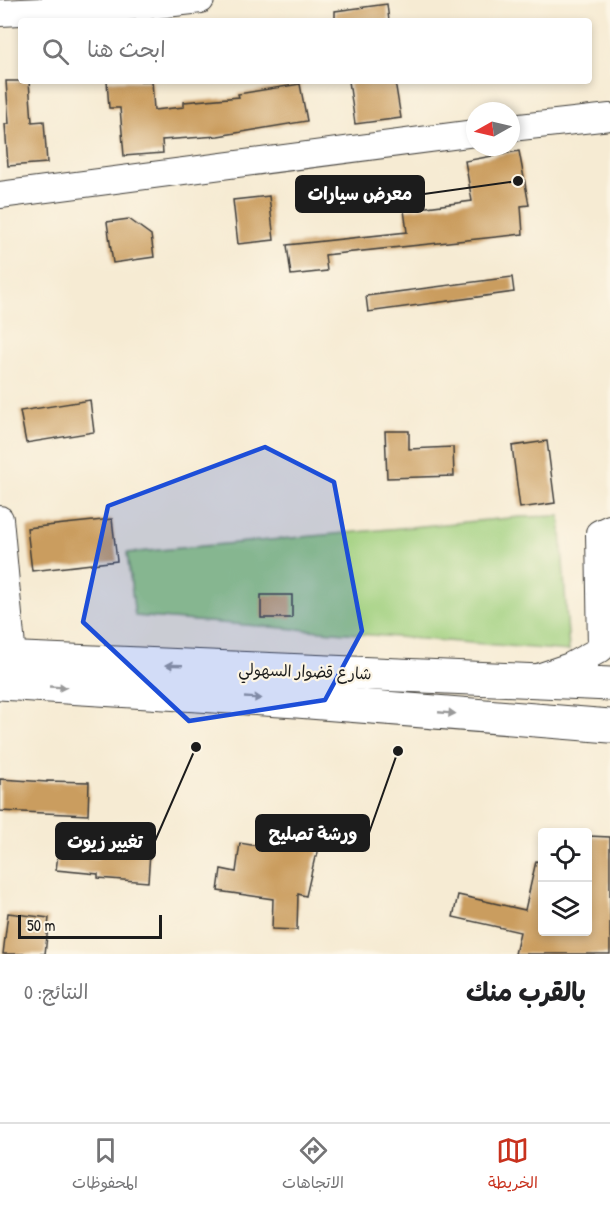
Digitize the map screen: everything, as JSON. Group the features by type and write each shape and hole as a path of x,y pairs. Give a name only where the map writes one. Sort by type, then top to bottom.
{"highway":[{"name":"شارع قضوار السهولي","path":"4,666 610,684"},
{"path":"4,666 297,701 610,726"}],"street":[{"path":"0,13 33,5 148,6 201,0"},
{"path":"520,127 610,117"},
{"path":"0,195 466,134"},
{"path":"0,519 4,666"},
{"path":"530,680 570,666 601,650 598,533 610,528"}],"highlighted area":[{"path":"265,447 334,482 362,631 325,700 189,721 83,622 108,506"}],"green space":[{"path":"560,516 569,651 135,616 127,553 520,517"}],"building":[{"path":"387,4 389,18 335,18 335,11"},
{"path":"6,81 29,84 32,122 44,121 47,163 8,166 5,124 9,124"},
{"path":"107,84 152,84 154,110 184,107 184,102 239,97 238,94 300,84 307,121 218,136 162,140 163,153 124,156 120,108 109,108"},
{"path":"349,84 395,84 401,118 355,124"},
{"path":"492,156 520,156 529,205 521,206 523,234 325,255 327,271 291,275 287,245 407,232 404,210 472,201 465,161"},
{"path":"269,196 274,240 238,244 233,200"},
{"path":"129,219 151,235 154,257 113,263 107,222"},
{"path":"512,277 514,292 368,312 366,296"},
{"path":"90,400 94,432 26,443 20,411"},
{"path":"385,431 409,431 409,449 453,447 454,476 387,478"},
{"path":"547,441 555,503 520,508 512,446"},
{"path":"112,519 117,561 32,571 27,528"},
{"path":"261,595 292,595 292,618 261,618"},
{"path":"0,779 89,782 88,815 0,811"},
{"path":"287,818 323,824 306,896 298,894 297,930 272,929 273,899 218,891 221,869 236,872 240,843 281,850"},
{"path":"592,836 610,837 610,954 515,954 520,932 453,917 458,895 525,910 536,861 538,861 538,936 592,936"},
{"path":"100,849 150,852 148,882 98,878 98,874 56,870 58,855 99,858"},
{"path":"8,913 49,918 45,954 3,954"}],"place":[{"name":"معرض سيارات","path":"518,181"},
{"name":"تغيير زيوت","path":"196,747"},
{"name":"ورشة تصليح","path":"398,751"}]}
